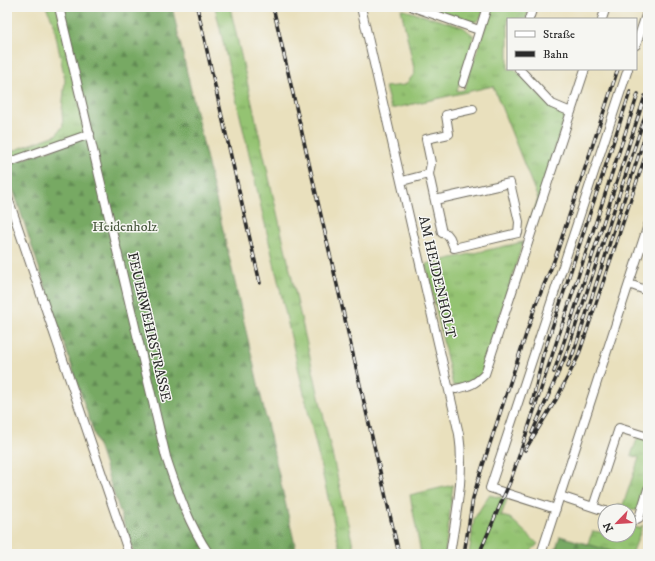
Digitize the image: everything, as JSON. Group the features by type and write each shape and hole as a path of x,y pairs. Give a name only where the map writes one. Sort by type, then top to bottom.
{"street":[{"name":"FEUERWEHRSTRASSE","path":"59,7 166,457 180,499 203,546 209,554"},
{"name":"AM HEIDENHOLT","path":"361,7 459,434 462,461 460,489 450,554"},
{"path":"413,7 424,9 479,30"},
{"path":"463,83 487,7"},
{"path":"529,18 533,7"},
{"path":"637,42 648,9"},
{"path":"520,70 552,104 571,112"},
{"path":"456,389 476,383 485,374 585,70"},
{"path":"556,509 490,488 628,70"},
{"path":"435,200 510,183 519,222 518,233 454,248 447,234 442,233 429,174 431,163 426,139 449,134 446,115 473,109"},
{"path":"7,163 90,134"},
{"path":"402,181 429,174"},
{"path":"7,195 129,554"},
{"path":"541,554 648,225"},
{"path":"629,284 648,291"},
{"path":"593,507 619,428 648,437"},
{"path":"637,519 648,490"},
{"path":"560,496 597,508"}],"green space":[{"path":"46,7 57,7 86,135 12,159 10,152 56,135 63,126 62,111 65,80 53,21"},
{"name":"Heidenholz","path":"62,7 172,7 297,554 134,554 8,174 12,163 92,135"},
{"path":"215,7 230,7 355,554 341,554"},
{"path":"436,7 484,7 482,15 477,21 468,22 451,17 437,10"},
{"path":"492,7 530,7 526,18 507,18 507,70 516,70 550,106 565,116 529,231 526,232 538,199 493,86 391,109 385,87 405,85 415,73 401,9 463,27 474,36 457,91 464,90"},
{"path":"523,242 482,374 472,382 453,386 426,264"},
{"path":"638,437 648,440 648,481 638,510 637,503 624,503 639,458 631,455"},
{"path":"453,485 445,554 421,554 410,495"},
{"path":"489,495 507,499 501,516 510,518 538,544 528,554 469,554 474,519"},
{"path":"643,525 637,541 637,528"},
{"path":"593,531 597,532 597,543 636,543 632,554 621,554 587,545"},
{"path":"560,536 621,554 554,554"}],"railway":[{"path":"197,7 260,283"},
{"path":"273,7 399,554"},
{"path":"464,554 473,498 479,477 536,304 554,261 618,70"},
{"path":"532,404 543,355 630,92"},
{"path":"479,554 510,482 638,94"},
{"path":"554,372 645,96"},
{"path":"532,433 566,355 648,107"},
{"path":"568,366 648,127"},
{"path":"525,450 557,398 578,357 648,148"}]}
